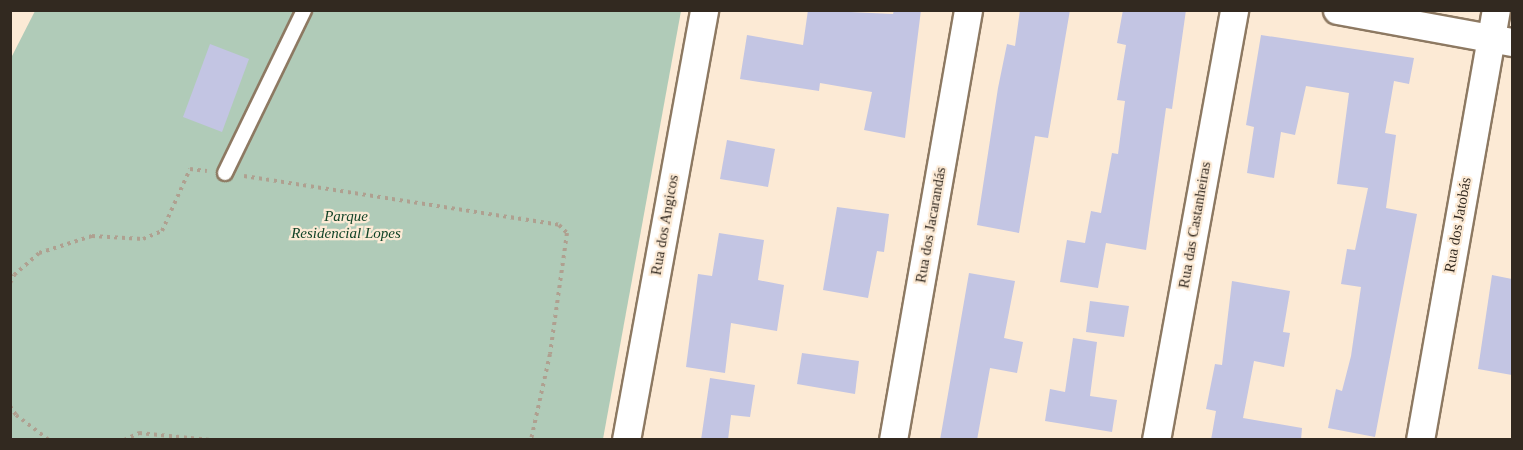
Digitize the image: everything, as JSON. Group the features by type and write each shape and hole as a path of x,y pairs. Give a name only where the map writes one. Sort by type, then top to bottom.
{"street":[{"name":"Rua dos Angicos","path":"626,440 704,10"},
{"name":"Rua dos Jacarandás","path":"893,440 968,10"},
{"name":"Rua das Castanheiras","path":"1156,440 1234,10"},
{"path":"1337,10 1502,40"},
{"name":"Rua dos Jatobás","path":"1420,440 1502,40 1496,10"}],"lane":[{"path":"225,173 304,10"}],"path":[{"path":"10,283 14,274 39,253 92,236 143,239 162,231 190,169 559,225 567,232 550,354 531,440"},
{"path":"10,406 16,416 49,440"},
{"path":"124,440 138,433 211,440"}],"green space":[{"name":"Parque Residencial Lopes","path":"35,11 681,11 603,439 11,440 11,58"}],"building":[{"path":"808,10 893,14 894,10 921,10 905,138 864,130 872,92 820,83 819,91 740,79 747,35 803,45"},
{"path":"1020,10 1070,10 1048,138 1035,136 1019,233 977,225 998,88 1007,44 1015,46"},
{"path":"1123,10 1186,10 1172,109 1166,108 1146,250 1106,243 1098,288 1060,282 1067,240 1085,243 1091,211 1101,213 1112,153 1118,154 1125,101 1117,100 1126,45 1117,43"},
{"path":"1261,35 1414,58 1409,84 1394,81 1385,133 1396,135 1386,208 1417,214 1375,437 1328,428 1336,389 1342,391 1351,356 1361,287 1341,284 1347,249 1355,250 1368,188 1337,184 1349,93 1306,86 1295,135 1281,132 1274,178 1247,173 1254,127 1246,125"},
{"path":"210,44 249,59 222,132 183,117"},
{"path":"727,140 775,149 768,187 720,179"},
{"path":"837,207 889,214 884,252 877,251 868,298 823,290"},
{"path":"719,233 764,240 758,280 784,285 777,331 731,323 725,373 686,367 698,274 712,276"},
{"path":"969,273 1015,281 1004,338 1023,342 1017,373 990,368 977,440 940,440"},
{"path":"1492,275 1512,279 1512,375 1478,369"},
{"path":"1232,281 1290,291 1283,332 1290,333 1284,367 1254,361 1243,418 1302,428 1301,440 1211,440 1216,411 1206,409 1215,364 1222,365"},
{"path":"1090,301 1129,306 1124,337 1086,332"},
{"path":"1073,338 1097,342 1090,396 1117,400 1112,432 1045,421 1050,389 1065,392"},
{"path":"802,353 859,361 855,394 797,384"},
{"path":"710,378 755,385 750,417 731,415 728,440 701,440"}]}
